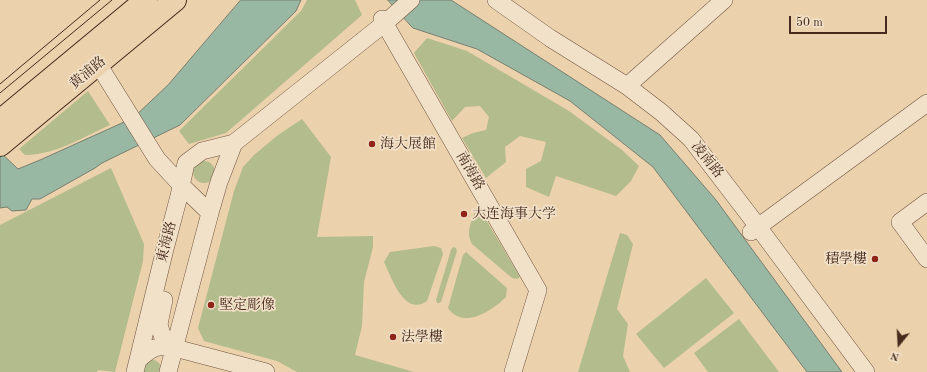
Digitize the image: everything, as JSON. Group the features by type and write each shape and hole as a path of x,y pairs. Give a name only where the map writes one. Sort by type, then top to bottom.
{"highway":[{"name":"黄浦路","path":"0,121 146,0"},
{"name":"黄浦路","path":"2,144 175,0"}],"street":[{"path":"168,372 210,213 219,182 234,143 411,0"},
{"name":"凌南路","path":"496,0 550,38 627,86 661,112 691,139 755,229 866,372"},
{"path":"627,86 724,0"},
{"name":"南海路","path":"387,19 538,290 512,372"},
{"path":"98,64 157,159 210,213"},
{"path":"755,229 927,103"},
{"name":"東海路","path":"137,366 186,163 202,151 234,143"},
{"path":"927,202 900,222 927,259"},
{"path":"165,249 169,270 160,324 162,335 175,348"},
{"path":"137,366 150,350 161,346 175,348 266,372"}],"shaded area":[{"path":"241,0 301,0 296,11 180,125 102,163 40,199 32,199 26,210 12,211 7,207 0,208 0,152 18,169 133,118 168,85"},
{"path":"307,0 355,0 362,15 226,133 189,144 179,131 301,11"},
{"path":"388,0 451,0 660,135 716,200 842,372 807,372 653,167 570,101 477,49 413,28"},
{"path":"427,38 467,51 569,111 622,150 639,166 631,181 616,196 556,176 549,197 526,187 526,169 541,161 546,142 520,136 505,147 506,162 486,178 462,138 473,133 486,130 489,117 480,106 465,107 452,121 414,53"},
{"path":"88,91 110,125 58,149 47,152 25,155 19,149"},
{"path":"302,119 331,157 317,237 373,236 373,247 364,282 362,326 355,355 414,372 297,372 277,361 204,341 198,328 234,191 243,167 254,155 278,135"},
{"path":"204,161 212,164 215,172 212,180 204,183 196,180 193,172 196,164"},
{"path":"111,168 144,244 143,261 115,372 98,370 97,372 0,372 0,225"},
{"path":"476,208 479,208 520,277 517,279 512,278 472,244 469,231"},
{"path":"620,233 627,235 633,244 617,309 628,324 623,356 630,372 578,372"},
{"path":"434,246 441,248 443,254 427,301 419,305 412,304 405,300 400,294 384,262 390,252"},
{"path":"453,247 456,248 457,251 441,302 437,303 436,300"},
{"path":"466,252 507,288 506,297 493,308 477,316 461,318 448,308 463,255"},
{"path":"706,278 734,313 664,368 636,334"},
{"path":"739,319 779,372 708,372 694,353"},
{"path":"149,360 154,360 158,363 161,367 161,372 143,372 144,366"}],"tram line":[{"path":"0,84 100,0"},
{"path":"0,93 112,0"}],"place":[{"name":"海大展館","path":"372,144"},
{"name":"大连海事大学","path":"464,214"},
{"name":"積學樓","path":"875,259"},
{"name":"堅定彫像","path":"211,305"},
{"name":"法學樓","path":"393,337"}]}
